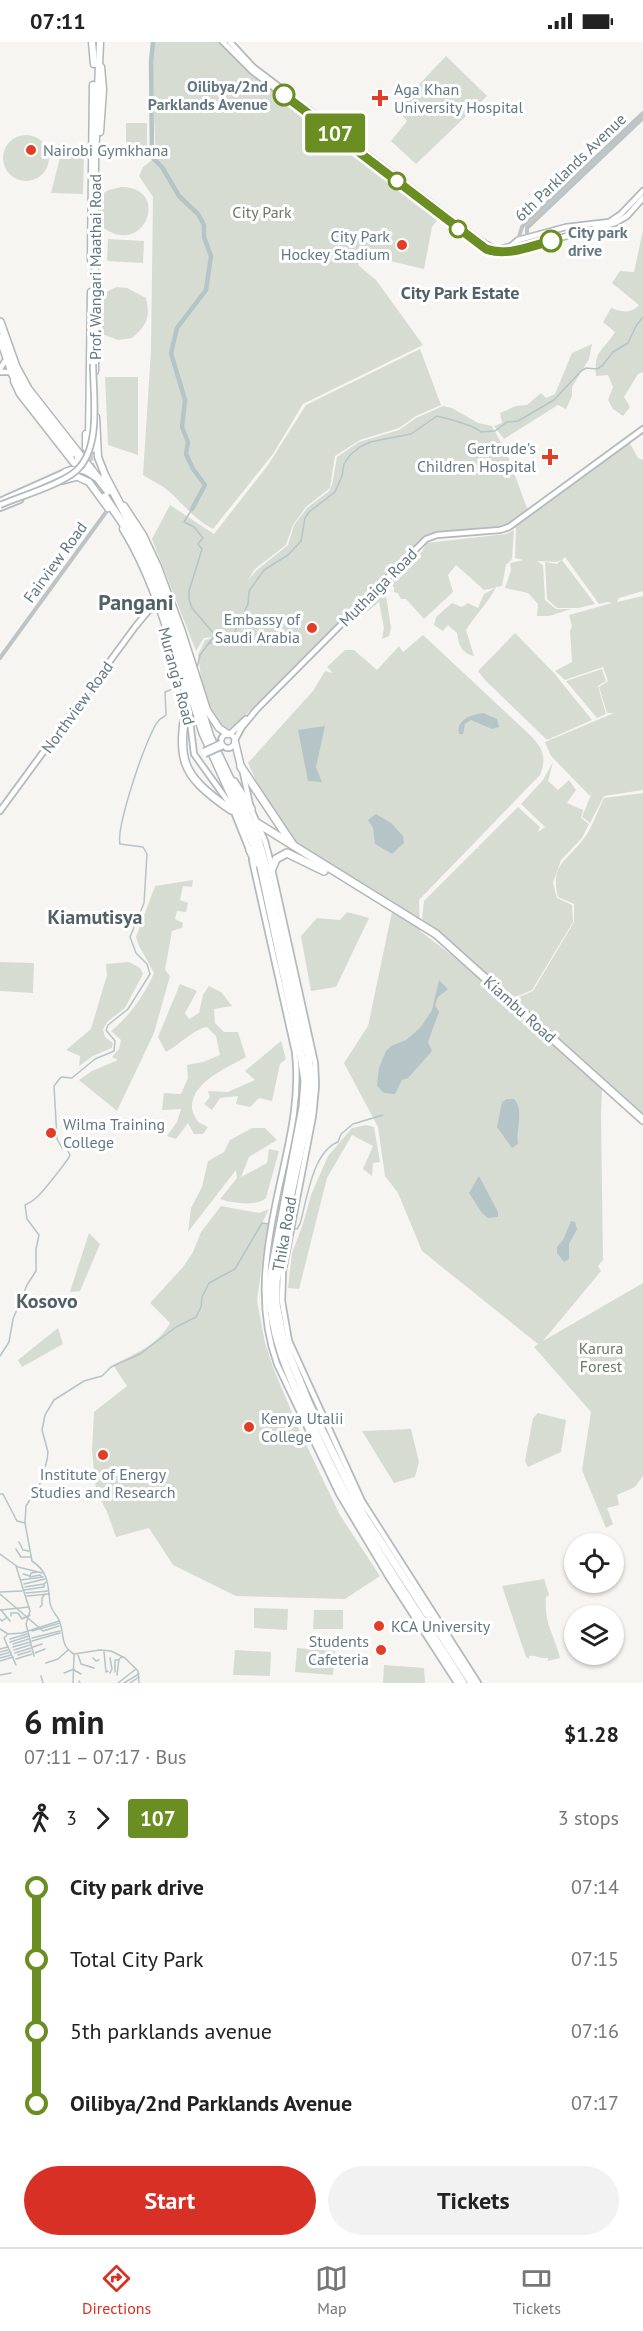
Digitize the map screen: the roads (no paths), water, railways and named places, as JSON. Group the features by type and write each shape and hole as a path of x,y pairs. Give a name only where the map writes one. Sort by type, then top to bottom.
{"highway":[{"name":"Murang'a Road","path":"0,322 20,376 72,455"},
{"name":"Murang'a Road","path":"0,338 12,375 72,455 96,474 109,494 161,593"},
{"name":"Prof. Wangari Maathai Road","path":"105,476 109,494"},
{"name":"Murang'a Road","path":"109,494 124,513 147,555 213,750"},
{"path":"161,593 178,623"},
{"path":"161,593 163,621"},
{"path":"187,699 181,732 185,763 197,784 231,810"},
{"name":"Thika Road","path":"213,750 253,825 263,856 308,1055 311,1081 310,1106 281,1231 272,1258 269,1291 276,1341 292,1382 339,1481 461,1673 472,1683"},
{"name":"Thika Road","path":"213,750 250,836 263,876 301,1055 304,1081 303,1107 283,1222"},
{"path":"242,767 295,848"},
{"path":"224,768 251,809"},
{"name":"Kiambu Road","path":"257,823 436,934 643,1120"},
{"name":"Kiambu Road","path":"264,831 324,871"},
{"path":"250,850 263,876"},
{"name":"Kiambu Road","path":"272,869 276,859 288,853 379,902 392,906"},
{"name":"Thika Road","path":"281,1231 275,1292 283,1340 309,1404 361,1518 448,1647 461,1673 463,1683"},
{"path":"339,1481 348,1509"},
{"path":"347,1484 362,1501"},
{"path":"457,1652 461,1673"},
{"path":"443,1660 461,1673"}],"main road":[{"name":"Prof. Wangari Maathai Road","path":"89,438 91,159 94,64 98,42"},
{"name":"Prof. Wangari Maathai Road","path":"98,42 94,340 96,442 99,465 105,476"},
{"path":"223,42 252,71 496,250 527,237 566,227 607,226 623,219 643,198"},
{"path":"230,42 253,67 486,249 495,253 520,249 571,235 615,219 643,191"},
{"path":"566,227 571,229 571,235"},
{"path":"518,240 520,249"},
{"path":"90,323 93,364"},
{"path":"93,364 94,340"},
{"name":"Murang'a Road","path":"0,347 12,375"},
{"path":"5,361 0,370 12,375"},
{"name":"Prof. Wangari Maathai Road","path":"0,505 69,476 84,462 93,437 93,364"},
{"path":"86,398 86,448 93,450 96,442"},
{"name":"Muthaiga Road","path":"235,741 242,727 257,709 426,539 437,535 500,530 509,527 643,429"},
{"path":"65,475 72,455"},
{"name":"Murang'a Road","path":"65,475 78,469 88,472 109,494"},
{"path":"0,505 65,475 78,477"},
{"name":"Murang'a Road","path":"105,476 150,548 207,710 219,728 229,734"},
{"name":"Murang'a Road","path":"78,477 89,482 109,508 136,553 163,621 187,699 191,716 193,751 197,756"},
{"name":"Northview Road","path":"0,811 148,610 158,608"},
{"path":"197,756 201,758 213,750 223,736 229,734 257,709"},
{"path":"229,734 235,741 242,767"},
{"path":"213,750 231,748 235,741"},
{"name":"Thika Road","path":"197,756 199,763 232,807 250,850 296,1062 295,1109 283,1222"},
{"name":"Thika Road","path":"242,767 251,809 272,869 315,1063 316,1086 313,1116 264,1286 265,1317 270,1346 314,1443 348,1509 457,1683"},
{"name":"Thika Road","path":"281,1231 285,1254 281,1287 283,1315 289,1341 362,1501 478,1683"}],"street":[{"name":"6th Parklands Avenue","path":"518,240 522,227 643,113"},
{"name":"6th Parklands Avenue","path":"527,237 527,228 643,118"},
{"name":"Fairview Road","path":"0,658 109,508"}],"waterway":[{"path":"153,42 151,62 152,157 162,167 179,196 198,214 204,225 204,237 211,256 206,290 177,328 171,353 185,400 182,427 188,442 186,454 193,469 205,485 192,509"},
{"path":"209,643 221,643 232,638 248,604 249,591 264,570 288,555 301,541 305,518 309,512 335,492 344,464 360,447 370,442 411,434 437,416 454,420 481,432 495,431 507,422 518,421 554,400 581,371 602,366 613,352 628,343 643,317"},
{"path":"192,509 184,522 194,527 203,538 198,544 202,549 189,591 189,599 192,608 215,635 200,655 197,668"},
{"path":"0,1356 9,1342 13,1319 27,1285 36,1271 36,1249 39,1235 27,1219 25,1205 40,1194 70,1155 57,1139 54,1086 61,1077 72,1078 95,1059 114,1051 115,1041 106,1030 108,1025 128,1009 150,974 147,964 136,953 130,937 144,903 147,854 143,847 120,844 120,834 127,801 140,760 154,728 166,715 165,692 180,686"},
{"path":"292,1229 297,1229 300,1224 316,1166 329,1147 338,1142 341,1134 353,1124 383,1115"},
{"path":"25,1523 26,1506 41,1482 47,1460 48,1452 42,1430 45,1415 54,1400 84,1381 102,1376 111,1367 140,1354 176,1327 196,1317 209,1283 235,1269 262,1223 269,1224"},
{"path":"0,1494 3,1494 17,1521 25,1523 32,1561 45,1575 52,1610 61,1625 66,1647 74,1654 100,1650 111,1651 125,1658 138,1671 139,1683"},
{"path":"19,1542 23,1550 29,1551"},
{"path":"16,1549 21,1557 31,1557"},
{"path":"0,1554 18,1567 42,1573"},
{"path":"16,1566 30,1611 26,1624 34,1656"},
{"path":"23,1574 30,1576 31,1573 37,1572"},
{"path":"30,1577 40,1575 42,1577"},
{"path":"21,1580 43,1577"},
{"path":"24,1584 45,1579"},
{"path":"25,1587 46,1582"},
{"path":"24,1590 44,1587 44,1584"},
{"path":"0,1592 22,1591"},
{"path":"26,1593 48,1591"},
{"path":"0,1594 43,1631 59,1626"},
{"path":"40,1607 45,1594"},
{"path":"27,1596 49,1594"},
{"path":"0,1610 29,1607"},
{"path":"1,1610 10,1621"},
{"path":"11,1616 11,1613 18,1613 22,1619 30,1615"},
{"path":"0,1619 2,1621 6,1618"},
{"path":"0,1629 8,1634 22,1633 59,1621"},
{"path":"32,1631 60,1623"},
{"path":"32,1638 60,1631"},
{"path":"32,1641 60,1633"},
{"path":"10,1639 27,1634"},
{"path":"7,1635 4,1638 16,1665"},
{"path":"10,1642 29,1636"},
{"path":"13,1644 29,1639"},
{"path":"13,1647 30,1642"},
{"path":"33,1647 42,1644"},
{"path":"14,1650 30,1645"},
{"path":"0,1649 8,1647"},
{"path":"15,1653 31,1648"},
{"path":"35,1653 45,1649"},
{"path":"0,1652 8,1650"},
{"path":"46,1663 58,1659 68,1650"},
{"path":"18,1655 31,1651"},
{"path":"0,1655 11,1652"},
{"path":"104,1652 106,1672 108,1671"},
{"path":"16,1659 32,1654"},
{"path":"0,1658 11,1655"},
{"path":"73,1683 74,1655"},
{"path":"78,1655 81,1664 94,1668"},
{"path":"0,1661 13,1657"},
{"path":"117,1675 119,1659 122,1657"},
{"path":"93,1658 96,1661 99,1660"},
{"path":"110,1658 112,1669 110,1673"},
{"path":"115,1672 115,1660 118,1660"},
{"path":"64,1673 74,1669"},
{"path":"118,1683 136,1669"},
{"path":"74,1670 81,1674"},
{"path":"0,1675 11,1673"},
{"path":"124,1683 139,1674"},
{"path":"41,1676 43,1683"},
{"path":"130,1683 139,1677"}],"tunnel":[{"path":"89,446 91,464 105,497"},
{"path":"87,472 105,497"}],"place":[{"name":"Oilibya/2nd Parklands Avenue","path":"284,95"},
{"name":"Aga Khan University Hospital","path":"380,98"},
{"name":"Nairobi Gymkhana","path":"31,150"},
{"name":"City park drive","path":"551,241"},
{"name":"City Park Hockey Stadium","path":"402,245"},
{"name":"Gertrude's Children Hospital","path":"550,457"},
{"name":"Embassy of Saudi Arabia","path":"312,628"},
{"name":"Wilma Training College","path":"51,1133"},
{"name":"Kenya Utalii College","path":"249,1427"},
{"name":"Institute of Energy Studies and Research","path":"103,1455"},
{"name":"KCA University","path":"379,1626"},
{"name":"Students Cafeteria","path":"381,1650"}],"district":[{"name":"City Park Estate","path":"460,293"},
{"name":"Pangani","path":"136,602"},
{"name":"Kiamutisya","path":"95,917"},
{"name":"Kosovo","path":"47,1301"}],"park label":[{"name":"City Park","path":"262,212"},
{"name":"Karura Forest","path":"601,1357"}]}
